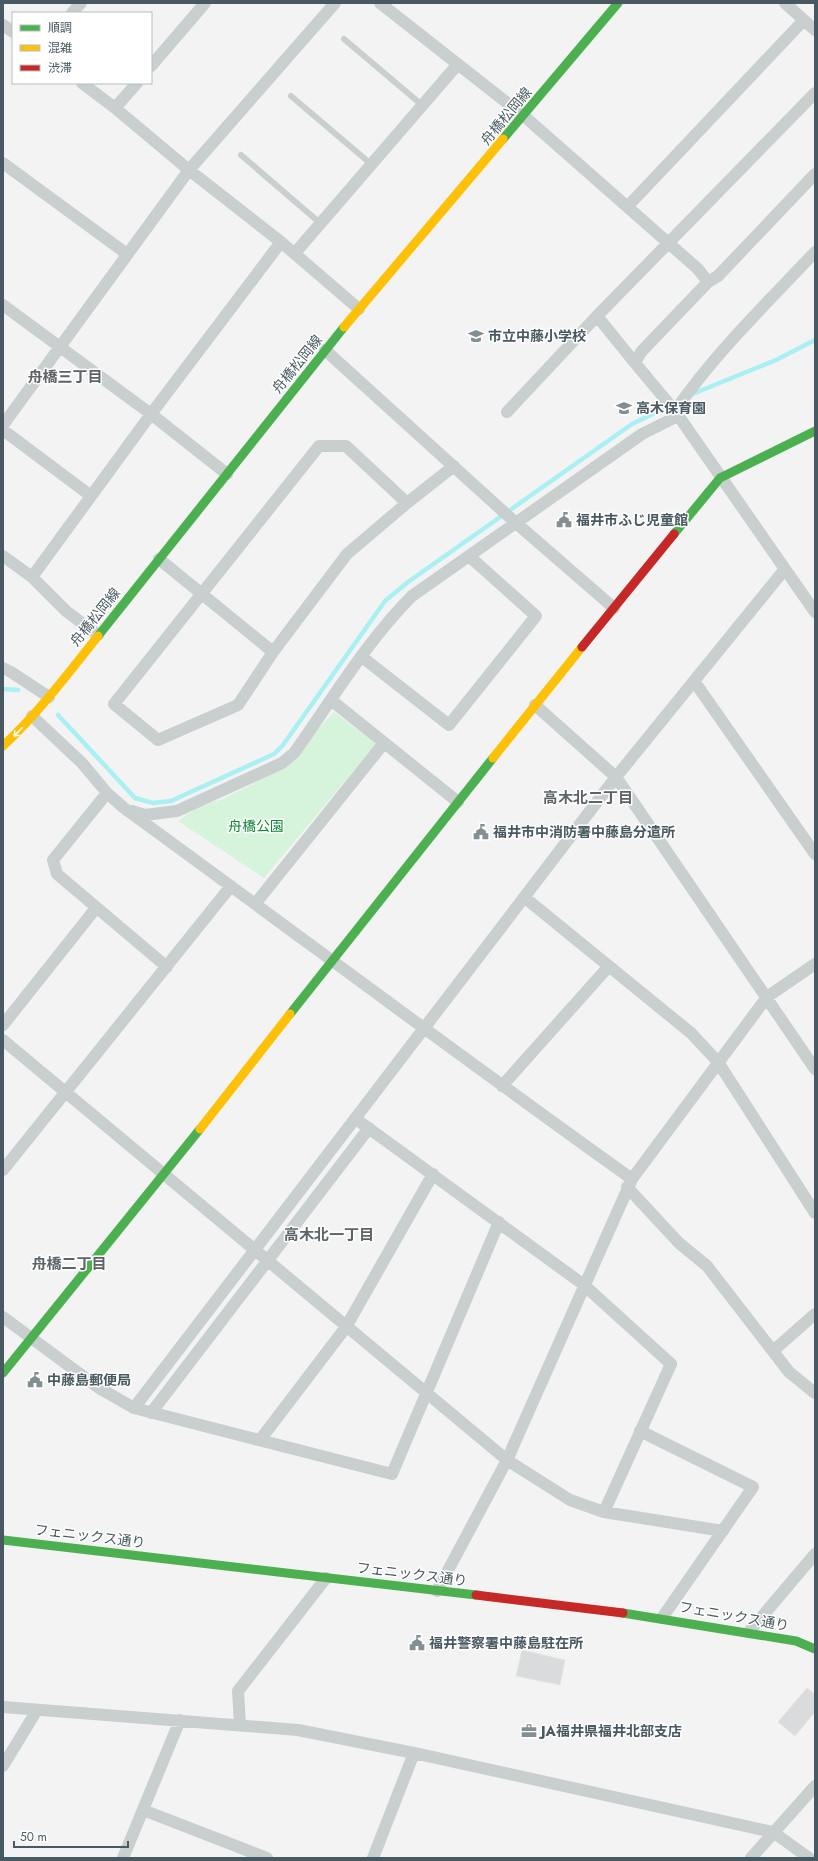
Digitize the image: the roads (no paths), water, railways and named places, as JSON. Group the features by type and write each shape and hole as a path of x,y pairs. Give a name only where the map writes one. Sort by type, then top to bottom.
{"main road":[{"name":"舟橋松岡線","path":"3,746 49,697 325,350 618,3"},
{"path":"3,1373 164,1174 458,802 720,478 815,431"},
{"name":"フェニックス通り","path":"3,1540 662,1618 796,1641 815,1649"},
{"path":"796,1641 815,1639"}],"street":[{"path":"73,12 80,3"},
{"path":"152,65 204,3"},
{"path":"3,425 189,170 335,3"},
{"path":"380,3 524,116 698,269 708,282"},
{"path":"785,3 815,30"},
{"path":"628,206 804,20"},
{"path":"3,25 12,31"},
{"path":"294,253 458,64"},
{"path":"83,84 281,242 359,309"},
{"path":"115,108 136,84"},
{"path":"507,412 597,316 815,93"},
{"path":"3,163 128,254"},
{"path":"635,363 641,352 708,282 718,276 815,174"},
{"path":"32,577 151,414 281,242"},
{"path":"124,808 144,815 177,811 282,763 294,753 362,657 394,615 412,596 642,434 676,413 697,379 725,347 815,252"},
{"path":"3,305 151,414 227,474"},
{"path":"597,316 676,413 815,612"},
{"path":"325,350 516,523 614,608"},
{"path":"3,430 91,496"},
{"path":"406,503 346,446 319,446 114,704 158,740 238,705 274,652 347,554 406,503 454,466"},
{"path":"3,556 32,577 66,611 98,635"},
{"path":"362,657 449,725 536,616 469,556"},
{"path":"159,558 274,652"},
{"path":"134,1408 616,777 785,569"},
{"path":"3,668 49,697"},
{"path":"694,681 815,854"},
{"path":"331,700 458,802"},
{"path":"536,705 616,777 815,1069"},
{"path":"32,716 82,763 107,793 124,808 333,960 424,1030 502,1086 630,1183 679,1243 707,1266 789,1372 815,1393"},
{"path":"255,904 384,743"},
{"path":"107,793 53,860 57,874 167,967"},
{"path":"3,1170 232,886"},
{"path":"524,897 691,1033 718,1062 815,1213"},
{"path":"3,1025 96,908"},
{"path":"437,1591 479,1516 507,1460 630,1183 767,997 815,964"},
{"path":"502,1086 609,966"},
{"path":"3,1040 267,1262 507,1460 570,1500 604,1512 723,1532"},
{"path":"356,1119 584,1285 670,1364 604,1512"},
{"path":"151,1412 369,1128"},
{"path":"260,1440 346,1327 433,1174"},
{"path":"3,1317 99,1388 134,1408 392,1474 499,1222"},
{"path":"773,1351 815,1314"},
{"path":"640,1431 754,1487 662,1618"},
{"path":"749,1632 815,1554"},
{"path":"240,1726 238,1691 326,1578"},
{"path":"3,1707 298,1730 414,1753 773,1832 809,1858"},
{"path":"3,1766 37,1710"},
{"path":"123,1858 180,1720"},
{"path":"372,1858 414,1753"},
{"path":"751,1858 815,1786"},
{"path":"143,1810 267,1858"}],"lane":[{"path":"344,39 422,105"},
{"path":"291,96 371,164"},
{"path":"241,155 320,223"}],"waterway":[{"path":"690,395 776,360 815,340"},
{"path":"58,715 135,798 153,803 171,801 274,754 283,745 385,601 408,582 632,424 669,406"},
{"path":"3,689 18,690"}],"place":[{"name":"市立中藤小学校","path":"476,336"},
{"name":"高木保育園","path":"624,408"},
{"name":"福井市ふじ児童館","path":"564,520"},
{"name":"福井市中消防署中藤島分遣所","path":"481,832"},
{"name":"中藤島郵便局","path":"35,1380"},
{"name":"福井警察署中藤島駐在所","path":"417,1643"},
{"name":"JA福井県福井北部支店","path":"529,1731"}],"district":[{"name":"舟橋三丁目","path":"65,377"},
{"name":"高木北二丁目","path":"588,798"},
{"name":"高木北一丁目","path":"329,1235"},
{"name":"舟橋二丁目","path":"69,1264"}],"park label":[{"name":"舟橋公園","path":"256,826"}]}
